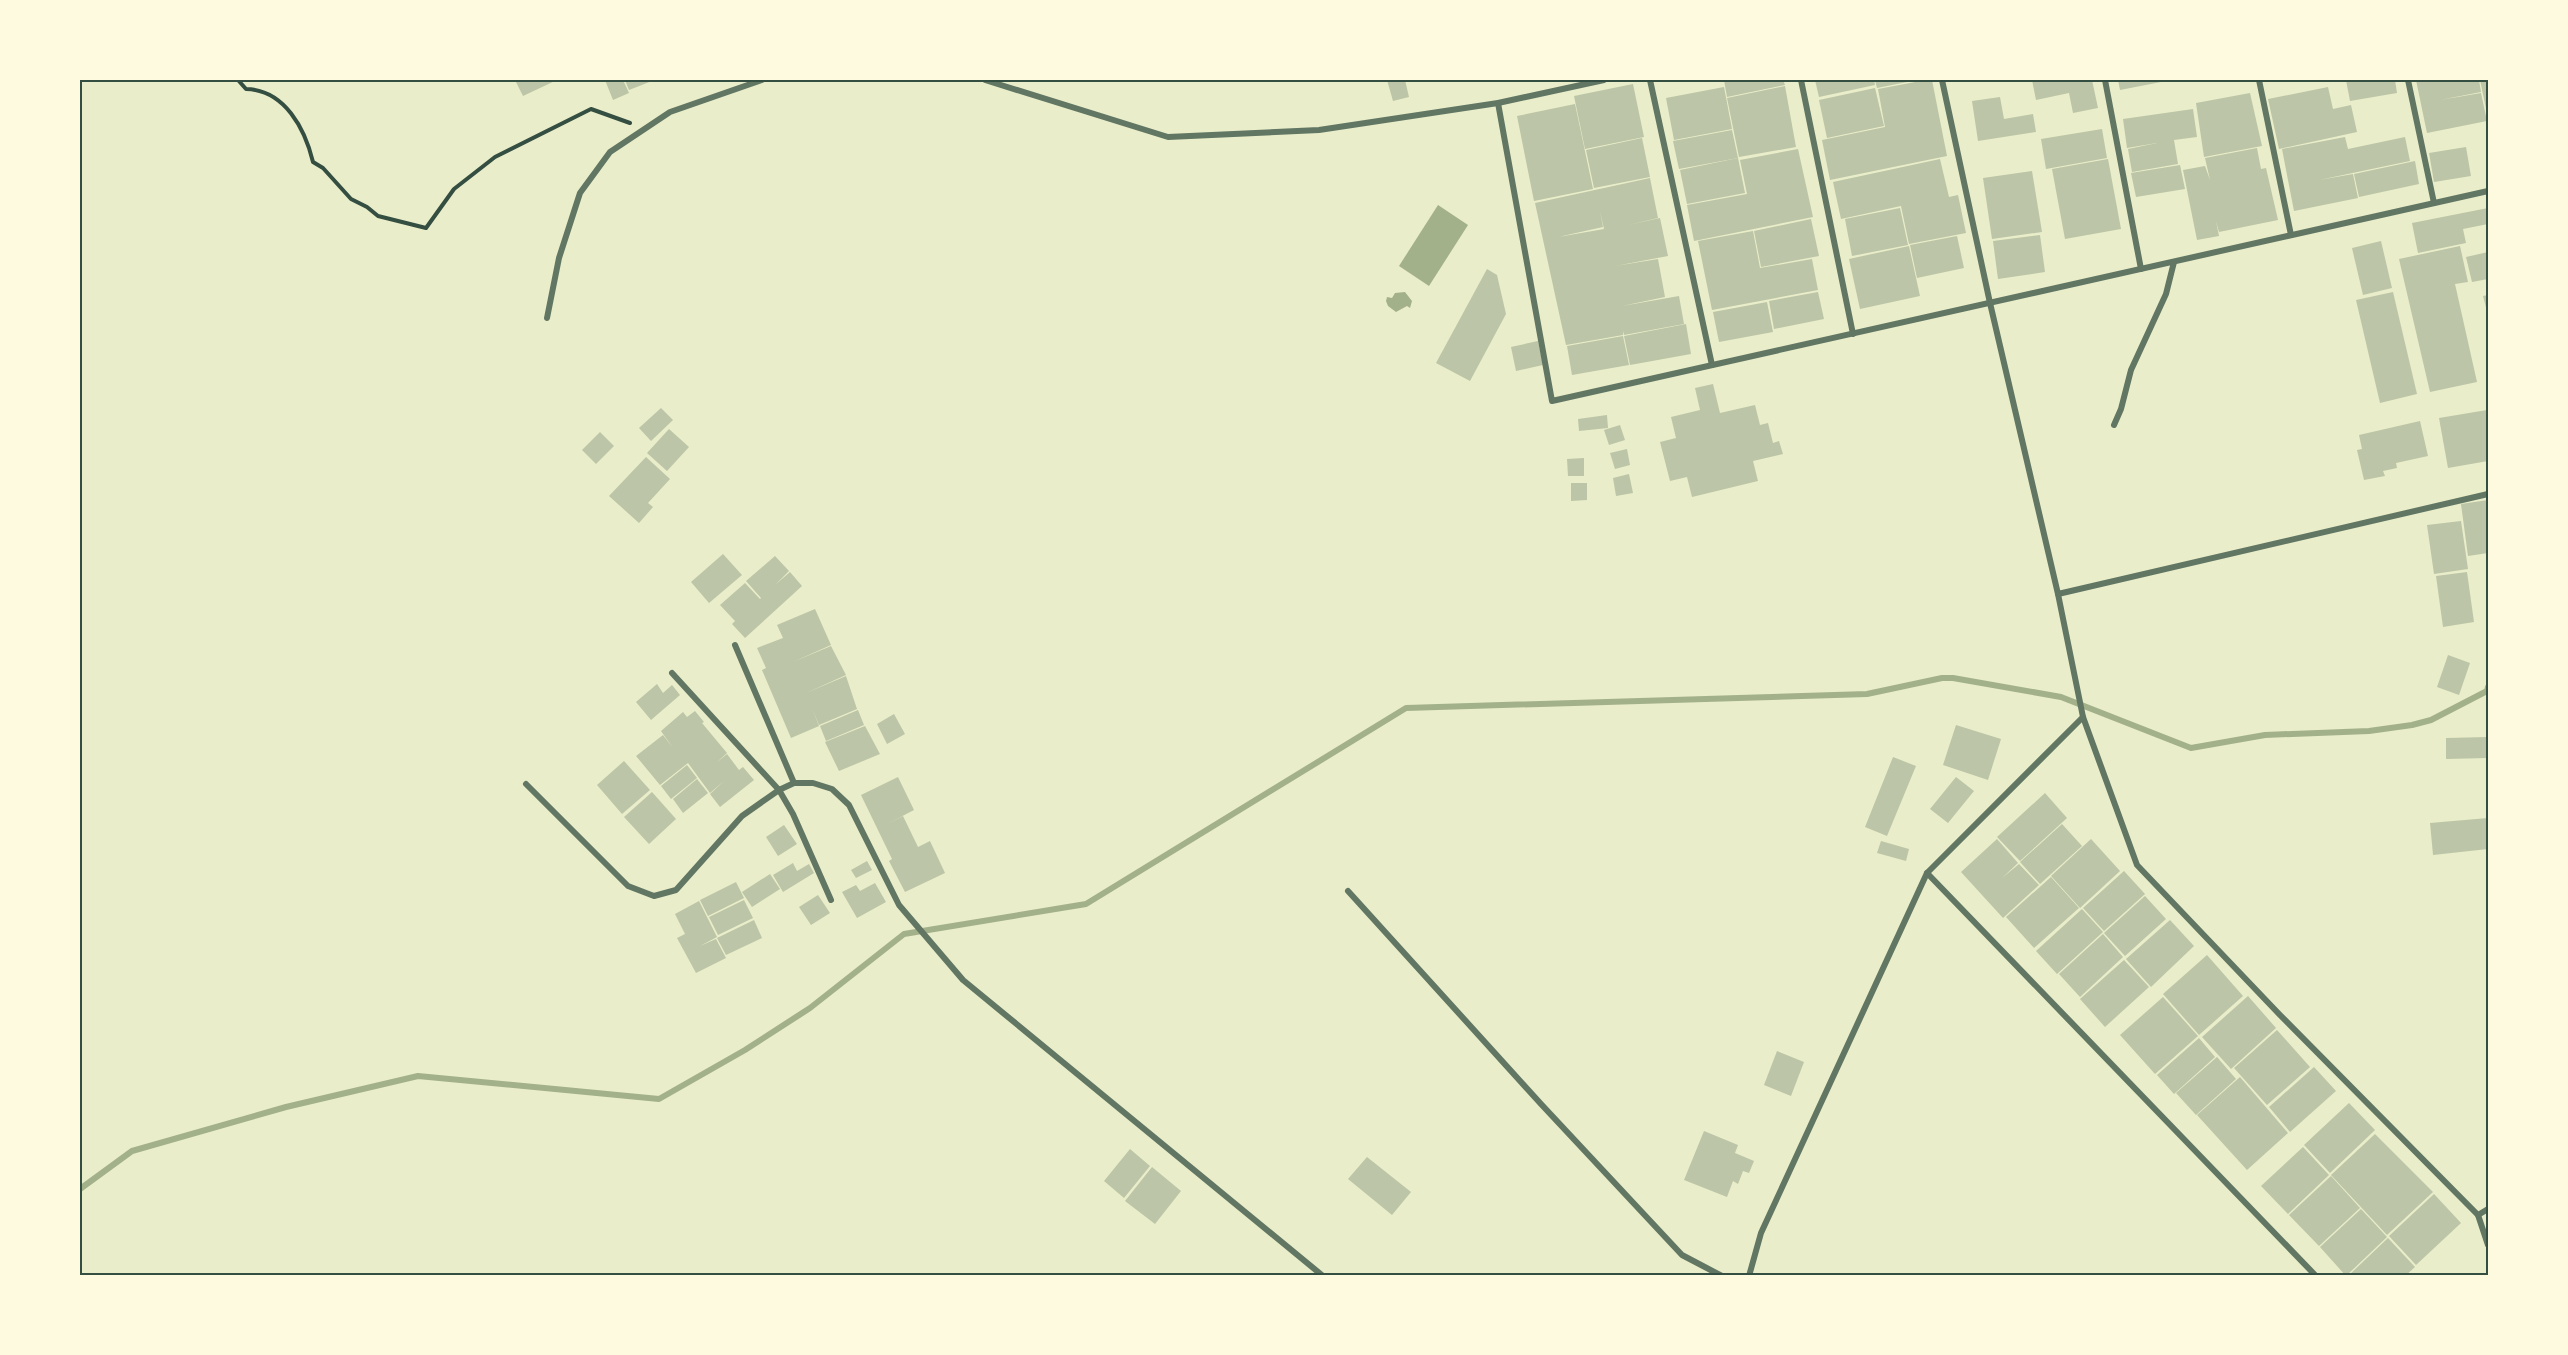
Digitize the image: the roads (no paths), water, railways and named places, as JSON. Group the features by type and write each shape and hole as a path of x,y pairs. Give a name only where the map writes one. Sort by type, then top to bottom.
{"street":[{"path":"547,318 560,258 580,193 610,152 670,112 762,80"},
{"path":"985,80 1168,137 1319,130 1498,103 1604,80"},
{"path":"1650,80 1712,365"},
{"path":"1802,80 1853,334"},
{"path":"1942,80 1990,303 2058,594 2083,717 2136,865 2478,1215 2488,1245"},
{"path":"2105,80 2141,269"},
{"path":"2259,80 2291,235"},
{"path":"2408,80 2433,203"},
{"path":"1498,103 1552,402 2488,191"},
{"path":"2114,425 2121,409 2131,370 2166,294 2174,262"},
{"path":"2058,594 2488,494"},
{"path":"735,645 794,783"},
{"path":"672,673 779,790 793,814 831,900"},
{"path":"1749,1275 1761,1233 1927,873 2083,717"},
{"path":"526,784 628,886 654,896 676,890 742,816 779,790 794,783 813,783 832,789 849,805 899,905 963,980 1323,1275"},
{"path":"1927,873 2316,1275"},
{"path":"1348,891 1541,1104 1682,1255 1722,1275"},
{"path":"2478,1215 2488,1209"}],"waterway":[{"path":"80,1189 132,1151 286,1107 418,1076 659,1099 745,1050 810,1008 904,934 1086,904 1406,708 1867,694 1942,678 1953,678 2061,697 2191,748 2265,735 2369,731 2412,725 2431,720 2487,691 2488,687"}]}
